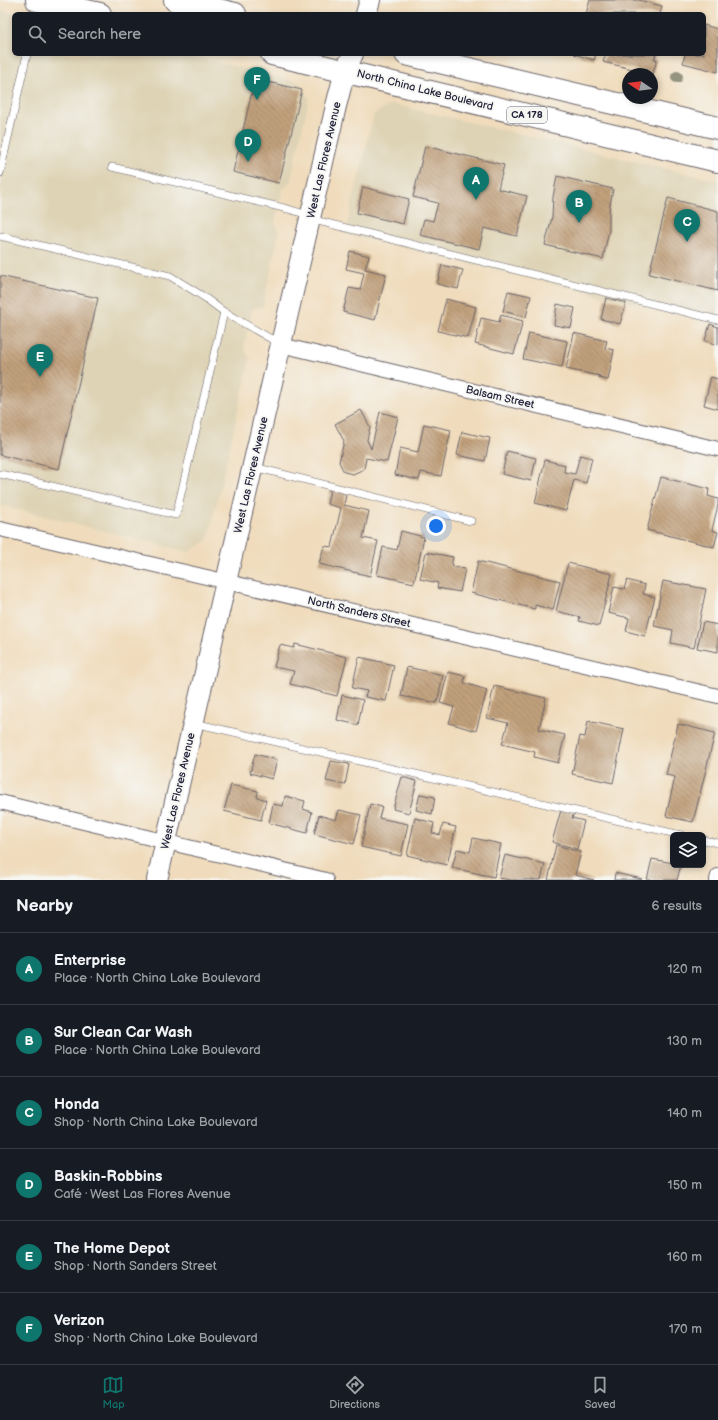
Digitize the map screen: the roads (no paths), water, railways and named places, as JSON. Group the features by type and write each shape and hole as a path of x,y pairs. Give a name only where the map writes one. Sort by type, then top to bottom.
{"main road":[{"path":"175,0 226,12"},
{"path":"367,12 370,0"},
{"path":"38,3 89,12"},
{"name":"North China Lake Boulevard","path":"291,56 349,62 718,161"},
{"path":"414,56 718,128"},
{"name":"West Las Flores Avenue","path":"157,880 310,219 349,62"}],"street":[{"name":"Balsam Street","path":"281,345 718,449"},
{"name":"North Sanders Street","path":"0,529 718,696"},
{"path":"0,802 326,880"},
{"path":"717,880 718,876"}],"lane":[{"path":"0,173 27,56"},
{"path":"112,168 305,214 310,219 718,320"},
{"path":"0,236 170,276 204,297 224,312 281,345"},
{"path":"0,474 176,515 224,312"},
{"path":"253,467 471,521"},
{"path":"194,723 670,832"},
{"path":"706,841 718,843"}],"place":[{"name":"Verizon","path":"257,100"},
{"name":"Baskin-Robbins","path":"248,162"},
{"name":"Enterprise","path":"476,200"},
{"name":"Sur Clean Car Wash","path":"579,223"},
{"name":"Honda","path":"687,242"},
{"name":"The Home Depot","path":"40,377"}]}
